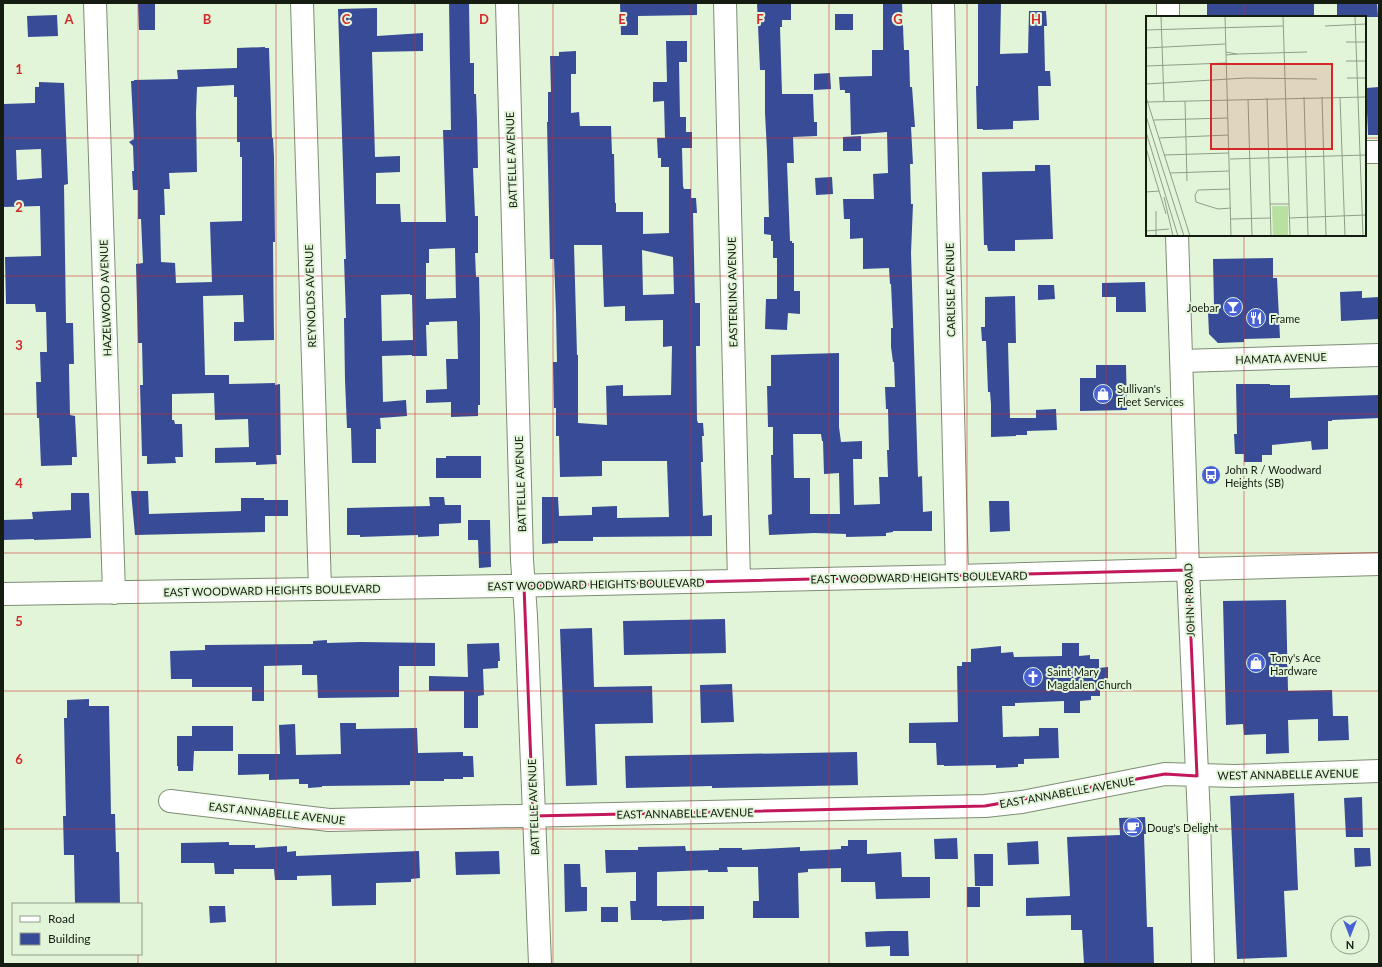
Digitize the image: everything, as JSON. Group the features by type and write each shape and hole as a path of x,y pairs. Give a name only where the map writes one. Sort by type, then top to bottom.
{"street":[{"name":"HAZELWOOD AVENUE","path":"96,3 114,593"},
{"name":"REYNOLDS AVENUE","path":"302,3 315,469 320,589"},
{"name":"BATTELLE AVENUE","path":"507,3 521,544 526,616 540,964"},
{"name":"EASTERLING AVENUE","path":"725,3 739,581"},
{"name":"CARLISLE AVENUE","path":"942,3 957,576"},
{"path":"1168,3 1168,16"},
{"path":"1366,152 1379,152"},
{"name":"JOHN R ROAD","path":"1177,236 1203,964"},
{"name":"HAMATA AVENUE","path":"1182,361 1379,355"},
{"name":"EAST WOODWARD HEIGHTS BOULEVARD","path":"3,594 524,586 1379,564"},
{"name":"WEST ANNABELLE AVENUE","path":"1197,776 1379,771"},
{"name":"EAST ANNABELLE AVENUE","path":"170,801 328,820 984,806 1022,802 1165,774 1197,776"}],"highlighted area":[{"path":"1188,570 1197,776 1165,774 985,806 533,816 524,586"}],"building":[{"path":"138,3 155,3 155,30 139,30"},
{"path":"449,3 469,3 470,63 474,63 474,94 476,94 477,121 478,168 473,168 475,216 478,216 478,253 475,253 476,277 479,277 480,318 480,405 478,405 478,416 451,417 451,402 426,403 426,390 447,389 446,359 458,359 457,321 429,322 429,325 426,325 427,356 382,356 383,402 406,400 407,416 380,418 381,429 376,429 376,463 352,463 351,428 347,428 345,380 344,318 346,318 344,259 346,259 338,9 377,8 377,36 423,33 423,51 372,52 375,157 400,156 400,172 376,173 376,204 400,204 401,222 446,222 443,130 451,130","holes":["455,248 456,298 426,299 426,263 429,263 429,249","381,295 412,295 413,340 382,341"]},
{"path":"620,3 697,3 697,15 638,16 638,35 621,35"},
{"path":"757,3 791,3 791,20 782,20 782,27 780,27 782,94 813,94 814,122 817,122 817,136 793,137 794,163 787,163 790,241 794,243 794,291 800,291 800,314 788,313 787,330 765,329 766,299 777,299 777,258 773,258 773,241 771,241 771,235 764,234 764,217 769,217 765,70 760,70"},
{"path":"883,3 902,3 904,50 909,50 910,87 912,87 915,127 911,127 913,164 910,164 911,204 913,204 911,253 918,477 922,476 923,512 932,511 932,531 893,531 886,533 886,536 846,537 846,534 814,533 769,535 768,515 772,514 771,455 773,455 773,427 768,427 767,386 771,386 771,355 839,353 839,427 841,442 862,441 862,459 853,459 854,505 880,504 879,477 888,477 888,409 886,409 885,387 895,387 894,362 891,347 891,328 893,328 889,268 863,269 863,238 850,239 850,219 844,219 843,199 874,199 873,174 888,173 887,132 851,135 850,93 845,93 845,90 840,90 839,77 872,76 872,50 883,50","holes":["793,434 821,434 823,441 824,474 839,473 840,514 810,514 810,478 794,478"]},
{"path":"978,3 1001,3 1000,54 1028,53 1029,11 1046,11 1047,26 1044,26 1045,71 1050,71 1051,86 1038,86 1039,120 1013,121 1013,129 977,129 976,86 978,86"},
{"path":"1207,3 1314,3 1314,15 1207,16"},
{"path":"1337,3 1377,3 1378,17 1337,16"},
{"path":"835,14 853,14 853,30 835,30"},
{"path":"57,15 58,36 28,37 27,16"},
{"path":"666,41 687,41 687,62 679,62 680,117 686,117 686,132 692,132 692,148 682,148 683,186 684,189 691,189 691,198 696,198 697,213 693,213 695,303 700,303 700,346 696,346 697,420 698,423 703,423 704,436 702,436 703,462 701,462 703,516 712,515 712,536 593,537 593,541 558,541 558,543 542,544 542,497 558,497 559,516 592,515 592,507 617,506 617,518 669,517 667,461 602,461 602,476 560,477 559,436 556,436 556,408 554,408 553,362 557,362 554,259 550,259 547,122 548,92 551,92 550,56 559,56 559,52 576,51 576,74 571,74 571,113 579,112 580,126 611,126 612,154 614,154 616,212 643,212 643,234 669,233 669,167 661,167 661,158 658,158 657,138 665,138 664,101 653,102 653,82 667,82","holes":["574,245 602,245 604,307 625,306 625,321 663,320 663,347 672,346 671,395 623,396 623,385 606,386 607,425 578,423 578,355","642,250 673,257 674,294 643,295"]},
{"path":"237,48 269,48 274,157 274,340 234,341 234,322 244,322 243,295 203,296 205,375 229,375 229,384 280,384 281,455 276,455 277,464 256,465 256,462 215,463 215,448 249,447 248,419 215,420 214,393 172,394 172,420 174,420 175,424 182,424 183,457 175,457 176,463 147,464 147,456 142,456 140,385 143,385 142,343 138,343 136,264 143,263 141,219 138,219 138,190 133,190 133,146 129,142 134,139 131,81 178,79 177,70 237,68","holes":["234,85 234,97 237,97 237,142 240,142 240,157 242,157 242,221 210,222 212,282 176,283 175,263 161,262 160,215 165,215 164,189 170,189 169,173 197,172 197,87"]},
{"path":"830,73 831,89 814,90 814,74"},
{"path":"39,82 64,83 68,184 64,185 66,323 73,323 74,364 69,364 70,415 75,416 77,457 72,457 72,465 41,466 36,382 41,382 40,352 47,352 46,312 36,312 35,304 6,304 5,257 41,256 40,206 3,207 3,104 35,103 35,87 39,87","holes":["41,149 42,178 17,180 16,150"]},
{"path":"1379,87 1379,135 1368,135 1366,88"},
{"path":"861,136 861,151 843,151 843,137"},
{"path":"1035,165 1050,165 1053,239 1015,240 1015,251 988,251 987,245 984,245 982,172 1035,171"},
{"path":"832,177 833,194 816,195 815,178"},
{"path":"1273,258 1273,278 1277,278 1280,338 1244,339 1244,342 1218,343 1209,334 1208,312 1214,306 1213,259"},
{"path":"1145,282 1146,312 1116,312 1116,297 1102,297 1102,283"},
{"path":"1038,285 1054,285 1055,299 1038,300"},
{"path":"1362,291 1362,298 1379,297 1379,319 1341,321 1340,292"},
{"path":"1015,296 1016,343 1008,343 1010,418 1036,418 1036,410 1056,409 1057,430 1027,431 1027,435 991,437 991,404 990,392 988,392 986,341 982,341 981,327 985,327 985,297"},
{"name":"Sullivan's Fleet Services","path":"1096,365 1126,365 1127,410 1080,411 1080,378 1096,378"},
{"path":"1236,384 1290,385 1290,398 1379,395 1379,418 1328,421 1328,449 1312,450 1311,441 1272,445 1272,455 1262,455 1262,462 1244,462 1244,454 1235,454 1234,434 1237,434"},
{"path":"446,456 481,456 481,478 436,478 436,458 446,458"},
{"path":"131,491 148,491 149,514 241,511 241,498 264,498 264,500 288,500 288,516 265,516 265,532 135,535"},
{"path":"71,493 89,493 91,538 3,540 3,520 33,519 32,512 71,510"},
{"path":"429,497 444,497 445,505 461,505 461,523 439,524 439,536 418,537 418,535 360,537 360,535 347,535 347,508 430,506"},
{"path":"989,501 1009,501 1010,531 990,532"},
{"path":"468,520 490,520 491,567 479,568 478,540 468,540"},
{"name":"Tony's Ace Hardware","path":"1286,600 1288,691 1332,690 1333,716 1348,716 1349,740 1318,741 1318,719 1288,720 1289,753 1266,754 1266,734 1244,735 1243,724 1226,725 1223,601"},
{"path":"725,619 726,653 624,655 623,621"},
{"path":"592,628 594,687 652,686 653,723 595,724 597,785 566,786 560,629"},
{"path":"327,640 327,643 435,643 435,666 399,666 399,697 318,698 317,675 302,675 302,665 264,666 264,701 252,701 252,687 192,687 192,679 171,679 170,651 205,650 205,645 313,644 313,641"},
{"path":"499,643 500,661 498,661 498,668 483,669 484,695 478,696 478,728 464,728 464,691 429,691 429,676 468,677 467,644"},
{"path":"1062,643 1079,643 1079,656 1090,655 1090,659 1099,659 1099,668 1108,667 1108,687 1100,687 1100,696 1091,696 1091,700 1080,701 1080,713 1064,713 1064,701 1015,703 1015,706 1002,706 1003,737 1039,736 1039,728 1058,728 1059,758 1024,759 1024,764 1018,764 1018,767 996,768 996,765 944,766 937,765 936,743 909,743 909,723 958,722 957,666 962,666 962,662 971,662 971,649 1001,646 1001,653 1013,652 1014,657 1062,656"},
{"path":"732,684 734,722 701,723 700,685"},
{"path":"89,699 89,706 109,706 111,814 115,814 116,852 119,852 120,903 75,903 74,855 64,855 63,816 66,816 64,718 67,718 67,700"},
{"path":"340,723 356,723 356,729 417,728 418,753 463,752 463,756 473,756 474,777 463,777 463,779 444,779 444,781 410,781 410,785 322,786 308,788 308,784 299,784 299,779 269,780 269,774 238,775 238,754 280,754 279,725 295,724 296,755 341,754"},
{"path":"192,726 233,726 233,751 194,751 193,771 178,771 177,736 192,736"},
{"path":"857,752 858,785 626,788 625,756"},
{"path":"1294,793 1298,890 1284,891 1287,957 1237,959 1230,796"},
{"path":"1362,797 1363,837 1346,837 1344,798"},
{"path":"1145,817 1146,834 1144,834 1147,927 1153,927 1154,964 1084,964 1082,930 1071,930 1071,915 1026,916 1026,898 1070,896 1067,837 1120,835 1119,818"},
{"path":"957,838 958,859 935,859 934,839"},
{"path":"848,840 867,840 867,854 901,852 902,877 930,877 930,898 876,899 875,882 841,882 841,868 808,869 808,872 798,873 799,918 753,918 753,901 759,901 758,867 727,867 728,872 708,872 708,870 657,872 657,906 704,906 704,919 662,921 631,920 630,901 636,901 636,872 606,873 605,850 638,850 638,847 685,846 686,851 719,850 719,848 742,848 742,850 800,847 800,851 825,850 841,849 841,846 848,846"},
{"path":"1038,841 1039,864 1008,865 1007,843"},
{"path":"229,842 229,845 255,845 255,848 287,846 287,852 296,851 296,856 419,851 420,878 411,879 411,882 376,883 376,905 332,906 331,875 297,876 297,880 275,880 274,869 234,869 234,874 215,874 214,863 181,863 181,843"},
{"path":"1354,848 1370,848 1371,866 1355,867"},
{"path":"499,851 500,874 456,875 455,852"},
{"path":"974,854 993,854 993,886 975,886"},
{"path":"564,864 580,864 581,887 587,887 587,911 565,912"},
{"path":"967,887 980,887 980,907 967,907"},
{"path":"209,906 225,906 226,922 210,923"},
{"path":"601,907 618,907 618,922 601,922"},
{"path":"908,931 909,956 890,956 890,946 866,947 865,932"}],"place":[{"name":"Joebar","path":"1233,307"},
{"name":"Frame","path":"1256,318"},
{"name":"Sullivan's Fleet Services","path":"1103,394"},
{"name":"John R / Woodward Heights (SB)","path":"1211,475"},
{"name":"Tony's Ace Hardware","path":"1256,663"},
{"name":"Saint Mary Magdalen Church","path":"1033,677"},
{"name":"Doug's Delight","path":"1133,827"}]}
